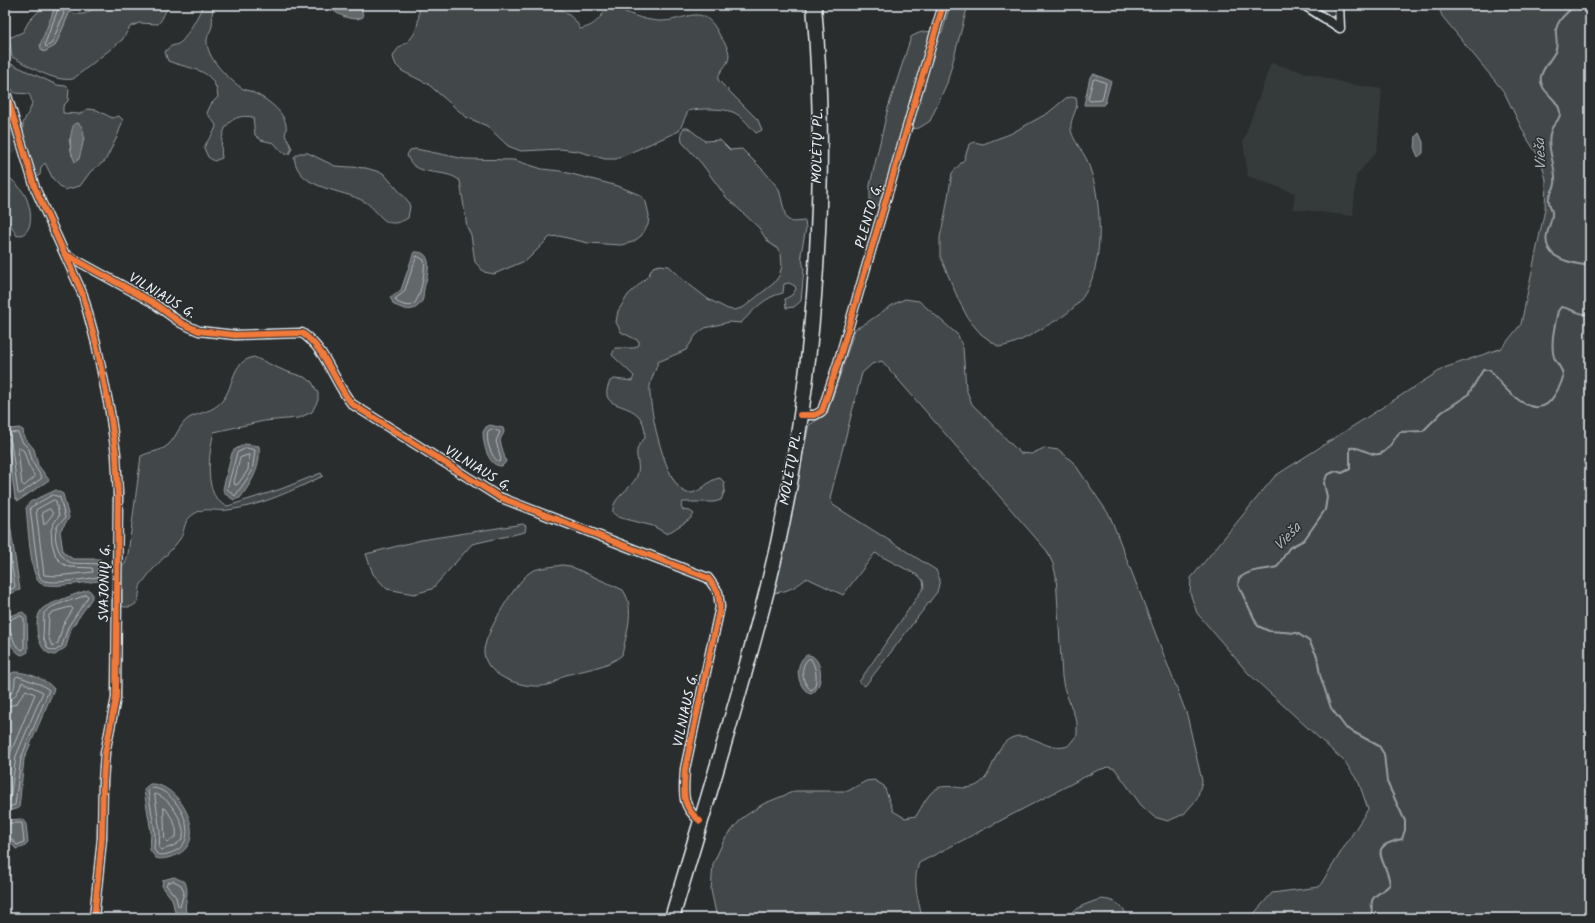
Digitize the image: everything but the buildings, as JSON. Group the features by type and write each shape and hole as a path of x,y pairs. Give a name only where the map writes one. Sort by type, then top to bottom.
{"highway":[{"name":"MOLĖTŲ PL.","path":"672,918 737,700 767,589 786,500 800,415 814,283 817,217 819,84 814,5"}],"street":[{"name":"PLENTO G.","path":"800,415 815,415 822,411 838,363 943,5"},
{"path":"1304,5 1340,28 1339,5"},
{"name":"SVAJONIŲ G.","path":"5,89 35,188 83,295 96,343 110,412 116,454 118,494 116,698 105,753 102,838 94,918"},
{"name":"VILNIAUS G.","path":"65,254 152,302 181,323 199,331 235,335 302,333 318,347 341,391 352,404 499,497 708,578 718,592 720,607 685,769 684,791 690,813 700,822"}],"shaded area":[{"path":"45,5 56,5 52,14 55,46 70,11 75,14 84,14 100,5 170,5 158,24 139,23 130,27 122,40 73,79 65,79 49,76 12,57 9,38 23,32 29,21"},
{"path":"203,5 214,5 212,13 212,26 207,40 210,54 229,78 243,89 260,96 278,110 285,122 285,135 292,148 289,154 284,154 274,143 261,140 255,135 253,117 244,116 236,118 226,127 223,134 221,150 222,158 214,161 208,157 204,148 216,125 207,113 211,104 218,97 216,87 207,75 200,71 168,61 165,52 169,47 183,40"},
{"path":"419,5 553,5 573,18 580,29 591,25 612,6 635,16 659,21 700,15 713,24 726,44 728,50 729,59 720,73 718,80 758,120 762,130 756,133 741,117 731,111 719,109 698,109 688,111 679,131 616,159 605,159 577,151 560,149 521,151 508,146 487,126 466,117 428,84 402,71 396,65 393,57 395,52 412,37 416,30"},
{"path":"950,5 968,5 947,83 930,121 919,128 903,130 880,208 870,200 870,185 888,108 911,37 919,33 926,32 942,33"},
{"path":"1311,5 1337,5 1338,15 1331,18"},
{"path":"1438,5 1590,5 1590,918 1250,918 1272,893 1319,887 1368,809 1359,783 1345,762 1248,673 1197,613 1190,593 1191,578 1275,476 1444,368 1502,348 1521,324 1545,209 1546,180 1541,160 1526,137 1504,92 1442,16"},
{"path":"5,61 57,85 66,86 69,89 68,101 63,106 63,113 80,114 87,109 97,110 112,118 119,116 123,120 117,137 105,161 91,171 80,186 64,190 53,179 45,163 41,167 40,175 35,177 23,138 23,125 32,103 31,99 29,94 15,93 10,87","holes":["84,138 81,148 72,156 69,139"]},
{"path":"1271,63 1348,84 1382,89 1377,151 1356,176 1353,216 1293,209 1295,193 1248,176 1243,142"},
{"path":"5,96 20,146 14,153 5,155"},
{"path":"1066,98 1076,98 1077,106 1072,121 1071,130 1087,160 1094,183 1099,215 1098,247 1092,278 1086,292 1078,303 1066,314 1022,340 999,347 981,334 969,320 959,301 940,256 940,237 952,173 964,160 969,145 974,142 983,144 1010,134 1048,113"},
{"path":"684,128 688,128 705,141 720,140 730,150 742,149 764,171 779,189 786,218 792,222 805,221 806,228 801,254 804,269 801,301 794,307 786,308 785,299 792,295 796,289 795,286 789,283 784,284 783,293 765,301 741,323 729,322 705,328 696,335 686,350 658,362 650,386 650,396 660,446 672,478 680,488 688,493 693,493 711,481 720,478 724,482 725,490 721,500 714,502 683,502 681,507 683,510 690,511 694,514 690,519 667,534 653,526 618,517 613,513 615,503 636,478 638,472 638,448 640,443 645,438 643,424 638,415 614,403 609,399 607,392 610,381 614,379 632,381 634,376 612,355 615,348 634,348 639,345 639,341 621,332 616,322 618,311 628,295 648,276 653,267 660,265 669,266 686,282 708,299 728,309 735,310 744,307 774,283 779,276 782,266 781,254 777,248 768,242 759,228 726,197 702,164 682,142 681,132"},
{"path":"416,149 465,159 514,160 542,169 560,171 618,186 640,195 646,202 649,215 648,225 641,236 633,242 621,245 588,243 559,236 550,237 527,260 494,274 484,272 475,262 471,235 467,227 460,181 447,174 423,170 416,167 407,155 410,150"},
{"path":"299,153 308,153 335,166 366,168 383,173 408,201 410,207 408,218 396,223 388,222 365,202 356,197 322,187 312,182 297,168 294,157"},
{"path":"5,175 15,182 23,192 30,210 30,224 28,230 17,236 5,215"},
{"path":"905,299 919,301 958,335 963,348 966,389 972,404 1020,453 1031,454 1044,448 1059,450 1074,463 1110,516 1187,715 1202,781 1197,799 1184,814 1168,821 1154,817 1141,805 1115,769 1108,767 1096,771 919,863 916,884 917,897 922,918 717,918 711,890 713,864 724,840 742,818 763,804 795,791 848,791 866,781 874,780 884,786 893,811 905,818 916,816 928,796 934,790 943,787 968,788 980,783 986,777 998,752 1006,741 1019,736 1024,736 1052,747 1060,747 1068,746 1077,735 1077,722 1064,688 1062,677 1056,576 1053,564 1047,551 882,361 872,364 862,373 830,498 833,505 936,570 940,580 937,592 865,686 859,682 924,587 923,581 919,576 875,553 843,595 807,578 783,592 773,593 809,425 827,414 855,329"},
{"path":"254,357 285,371 304,377 312,382 318,393 318,400 312,412 299,418 264,421 214,432 210,451 209,474 214,495 220,502 228,506 281,489 321,473 323,476 277,497 253,505 228,510 204,510 195,513 186,522 180,539 142,583 138,601 129,607 119,606 120,569 125,564 128,554 141,456 164,448 168,445 185,421 193,416 211,410 218,405 226,395 237,369 246,360"},
{"path":"523,524 526,526 525,532 472,544 432,589 414,594 387,589 373,574 366,554 421,540"},
{"path":"562,565 570,566 623,590 629,605 629,622 622,655 617,659 603,665 564,676 548,685 529,686 509,680 492,669 486,662 484,653 489,634 510,596 526,576 532,571"},
{"path":"1100,899 1110,900 1118,904 1129,918 1062,918 1084,905"}],"water":[{"path":"56,5 62,6 70,11 55,46 44,52 40,45"},
{"path":"334,5 341,5 348,11 350,10 349,5 356,5 362,11 363,17 352,19 343,16 333,10"},
{"path":"1094,74 1111,81 1105,103 1103,105 1084,105 1090,77"},
{"path":"78,123 83,130 84,135 79,159 75,162 71,148 71,133 74,124"},
{"path":"1419,133 1423,142 1423,153 1418,157 1415,150 1416,136"},
{"path":"414,252 425,255 428,260 428,271 422,301 415,308 408,310 394,305 390,297 401,290"},
{"path":"490,425 503,428 504,430 500,441 506,462 502,466 493,463 485,448 483,432 486,427"},
{"path":"19,428 23,430 24,437 34,449 38,465 49,480 18,501 15,498 6,433 10,429"},
{"path":"245,444 259,446 259,461 255,474 248,486 240,498 234,500 225,494 223,489 232,453 234,450"},
{"path":"56,490 63,494 69,518 60,531 63,552 73,559 100,559 103,577 99,581 68,585 45,585 40,583 37,579 30,548 26,508 30,502"},
{"path":"5,515 9,518 20,590 9,594 5,586"},
{"path":"89,590 92,593 92,598 71,629 66,647 55,655 49,653 40,643 38,636 37,621 42,609 57,601"},
{"path":"23,612 27,617 28,652 22,655 14,649 11,644 6,632 6,626 9,616"},
{"path":"807,655 812,656 816,660 820,671 819,684 816,690 811,694 802,687 798,676 800,664"},
{"path":"14,672 24,673 41,679 51,685 54,689 24,759 19,808 5,812 5,694 11,687 10,674"},
{"path":"150,784 161,786 172,793 181,802 188,814 191,827 190,839 185,849 174,856 167,858 156,858 150,850 151,832 144,790"},
{"path":"22,819 26,824 28,843 24,847 16,849 5,836 5,820"},
{"path":"174,877 185,882 187,887 185,909 188,918 180,918 175,912 172,899 162,886 163,880"}],"waterway":[{"name":"Vieša","path":"1575,5 1557,25 1556,49 1541,76 1542,86 1556,102 1560,112 1559,118 1551,130 1549,144 1555,184 1549,199 1552,215 1546,240 1552,253 1561,259 1590,266"},
{"name":"Vieša","path":"1372,918 1373,899 1390,884 1382,860 1381,850 1384,846 1391,842 1402,839 1405,830 1405,821 1387,782 1384,754 1379,746 1346,728 1331,708 1320,675 1317,656 1309,641 1297,633 1269,631 1258,626 1238,585 1239,578 1253,571 1277,567 1289,548 1304,540 1325,510 1327,497 1324,483 1327,475 1336,471 1342,473 1350,469 1350,448 1359,449 1373,454 1382,453 1388,448 1400,432 1423,431 1442,412 1468,395 1483,370 1490,370 1511,394 1529,406 1538,407 1547,404 1554,396 1562,382 1563,376 1553,352 1553,334 1558,311 1561,307 1583,314 1590,314"}],"cycle path":[{"path":"800,415 815,415 822,411 838,363 943,5"},
{"path":"5,89 35,188 83,295 96,343 110,412 116,454 118,494 116,698 105,753 102,838 94,918"},
{"path":"65,254 152,302 181,323 199,331 235,335 302,333 318,348 345,395 352,404 499,497 708,578 718,592 720,607 685,769 684,785 686,804 700,821"}]}
